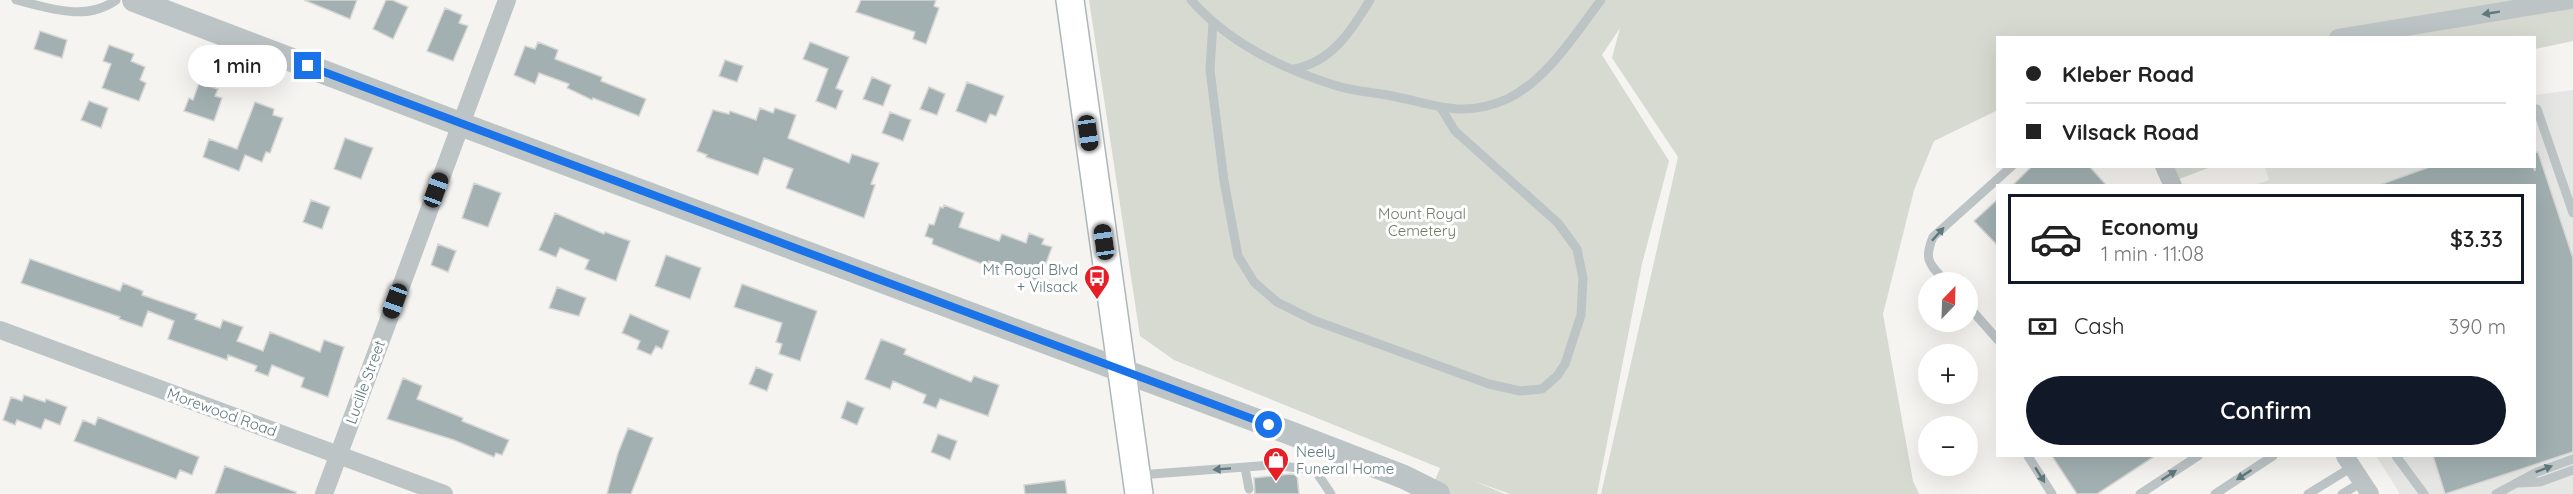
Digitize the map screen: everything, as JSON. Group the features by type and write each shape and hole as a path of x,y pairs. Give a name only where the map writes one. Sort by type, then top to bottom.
{"main road":[{"path":"1070,0 1138,485"}],"street":[{"path":"134,0 1369,463 1438,494"},
{"name":"Lucille Street","path":"324,494 507,0"},
{"path":"2350,36 2570,0"},
{"path":"2165,168 2172,184"},
{"name":"Morewood Road","path":"0,330 444,494"}],"lane":[{"path":"16,0 62,12 102,10 116,0"},
{"path":"1191,0 1213,22 1246,47 1268,59 1335,86 1458,111 1482,108 1521,91 1553,60 1600,0"},
{"path":"1294,69 1315,62 1341,43 1370,0"},
{"path":"1213,22 1210,70 1229,211 1238,256 1254,282 1277,302 1313,320 1489,384 1520,391 1542,389 1557,376 1565,364 1572,350 1581,315 1583,278 1577,249 1558,223 1455,131 1441,108"},
{"path":"2537,109 2573,213"},
{"path":"1937,272 1928,262 1928,250 1933,237 2010,168"},
{"path":"1978,317 1996,338"},
{"path":"2029,457 2052,494"},
{"path":"2140,494 2196,457"},
{"path":"2215,494 2271,457"},
{"path":"2397,457 2424,494"},
{"path":"2496,494 2537,471 2573,459"},
{"path":"1138,485 1273,465 1315,470 1331,494"},
{"path":"1245,468 1249,489"},
{"path":"2516,483 2540,482 2573,470"},
{"path":"2308,494 2357,475"},
{"path":"2342,494 2357,475"}],"shaded area":[{"path":"2573,90 2573,494 2400,494 2377,457 2536,457 2536,184 2258,184 2269,180 2265,168 2536,168 2536,95"}],"green space":[{"name":"Mount Royal Cemetery","path":"1089,0 2573,0 2573,41 2536,49 2536,36 1996,36 1996,111 1934,141 1914,190 1883,314 1913,481 1919,494 1601,494 1678,157 1612,58 1620,28 1602,55 1669,161 1642,264 1597,494 1510,494 1474,481 1505,494 1438,494 1431,490 1440,468 1174,360 1140,336"},
{"path":"2164,168 2208,168 2171,182"}],"building":[{"path":"304,0 357,0 350,19"},
{"path":"386,0 392,0 408,7 393,39 373,29"},
{"path":"861,0 936,0 934,6 939,8 926,44 913,39 915,32 856,12"},
{"path":"445,8 462,15 459,23 468,26 453,61 427,51"},
{"path":"40,31 67,40 62,58 34,49"},
{"path":"538,42 558,50 555,59 602,77 601,81 646,99 639,116 593,98 592,100 567,88 569,84 539,73 535,84 514,75 525,46 535,49"},
{"path":"810,42 849,57 836,88 843,91 836,109 816,101 828,69 803,59"},
{"path":"109,45 134,54 131,61 145,67 140,80 146,83 139,101 102,88 111,64 103,61"},
{"path":"725,60 743,66 737,82 719,76"},
{"path":"872,77 891,85 883,106 863,99"},
{"path":"967,82 1004,96 996,116 990,114 986,123 956,111"},
{"path":"199,83 218,89 215,96 222,98 214,121 184,111 189,98 193,100"},
{"path":"929,87 945,94 937,115 920,109"},
{"path":"89,101 108,108 101,128 81,120"},
{"path":"255,102 274,109 273,115 283,118 270,153 266,152 262,162 245,155 239,171 203,157 209,139 237,149"},
{"path":"760,108 773,113 775,108 796,115 788,138 849,163 852,154 879,163 871,184 875,185 864,218 786,188 793,169 764,158 758,175 706,157 707,155 697,151 713,110 729,114 730,111 756,120"},
{"path":"890,112 911,120 903,141 882,133"},
{"path":"345,138 373,148 361,179 334,169"},
{"path":"2536,152 2538,152 2573,258 2573,452 2445,494 2433,457 2536,457 2536,184 2382,184 2426,168 2534,168 2535,171"},
{"path":"2030,168 2091,168 2105,184 2014,184"},
{"path":"474,183 501,193 488,227 462,218"},
{"path":"311,200 330,207 322,229 303,222"},
{"path":"1996,201 1996,244 1974,221"},
{"path":"944,205 964,213 959,227 999,241 1002,234 1026,243 1029,233 1044,239 1042,244 1052,247 1039,282 989,261 987,266 932,244 933,239 925,236 929,224 934,225 940,207 943,208"},
{"path":"555,213 604,234 605,232 630,241 616,281 585,269 589,260 560,248 556,257 539,250"},
{"path":"438,244 456,251 448,272 431,265"},
{"path":"666,255 701,268 690,299 655,286"},
{"path":"30,259 120,291 123,283 143,291 142,295 197,314 195,319 220,328 223,320 243,327 237,341 263,351 270,332 320,352 324,340 344,347 328,397 301,387 304,378 272,365 268,376 255,371 257,366 228,355 227,360 168,339 174,321 148,311 142,327 119,319 120,317 21,283"},
{"path":"742,284 817,311 800,361 779,354 782,344 776,342 782,323 734,307"},
{"path":"557,287 586,298 579,316 549,308"},
{"path":"630,314 669,331 662,349 656,346 651,355 637,349 640,341 622,333"},
{"path":"881,339 906,349 904,354 971,382 974,376 999,385 988,416 940,399 936,408 923,403 926,395 893,381 890,389 865,379"},
{"path":"756,367 773,374 767,391 749,384"},
{"path":"403,378 422,386 417,399 509,440 502,455 496,453 494,457 454,440 387,419"},
{"path":"24,395 45,402 46,399 67,407 60,425 45,419 41,429 17,420 15,425 3,420 11,397 22,401"},
{"path":"847,401 864,408 857,425 841,418"},
{"path":"98,417 199,457 192,475 180,470 176,479 74,441 83,420 95,425"},
{"path":"628,428 653,438 631,494 607,494 618,453"},
{"path":"938,434 957,441 950,460 931,452"},
{"path":"2053,457 2153,457 2097,494 2077,494"},
{"path":"225,466 296,492 296,494 215,494"},
{"name":"Neely Funeral Home","path":"1297,475 1299,494 1255,494 1254,478"},
{"path":"1065,480 1067,494 1025,494 1024,485"}],"place":[{"name":"Mt Royal Blvd + Vilsack","path":"1097,301"},
{"name":"Neely Funeral Home","path":"1276,483"}],"route":[{"path":"308,66 1012,331 1269,425"}]}
